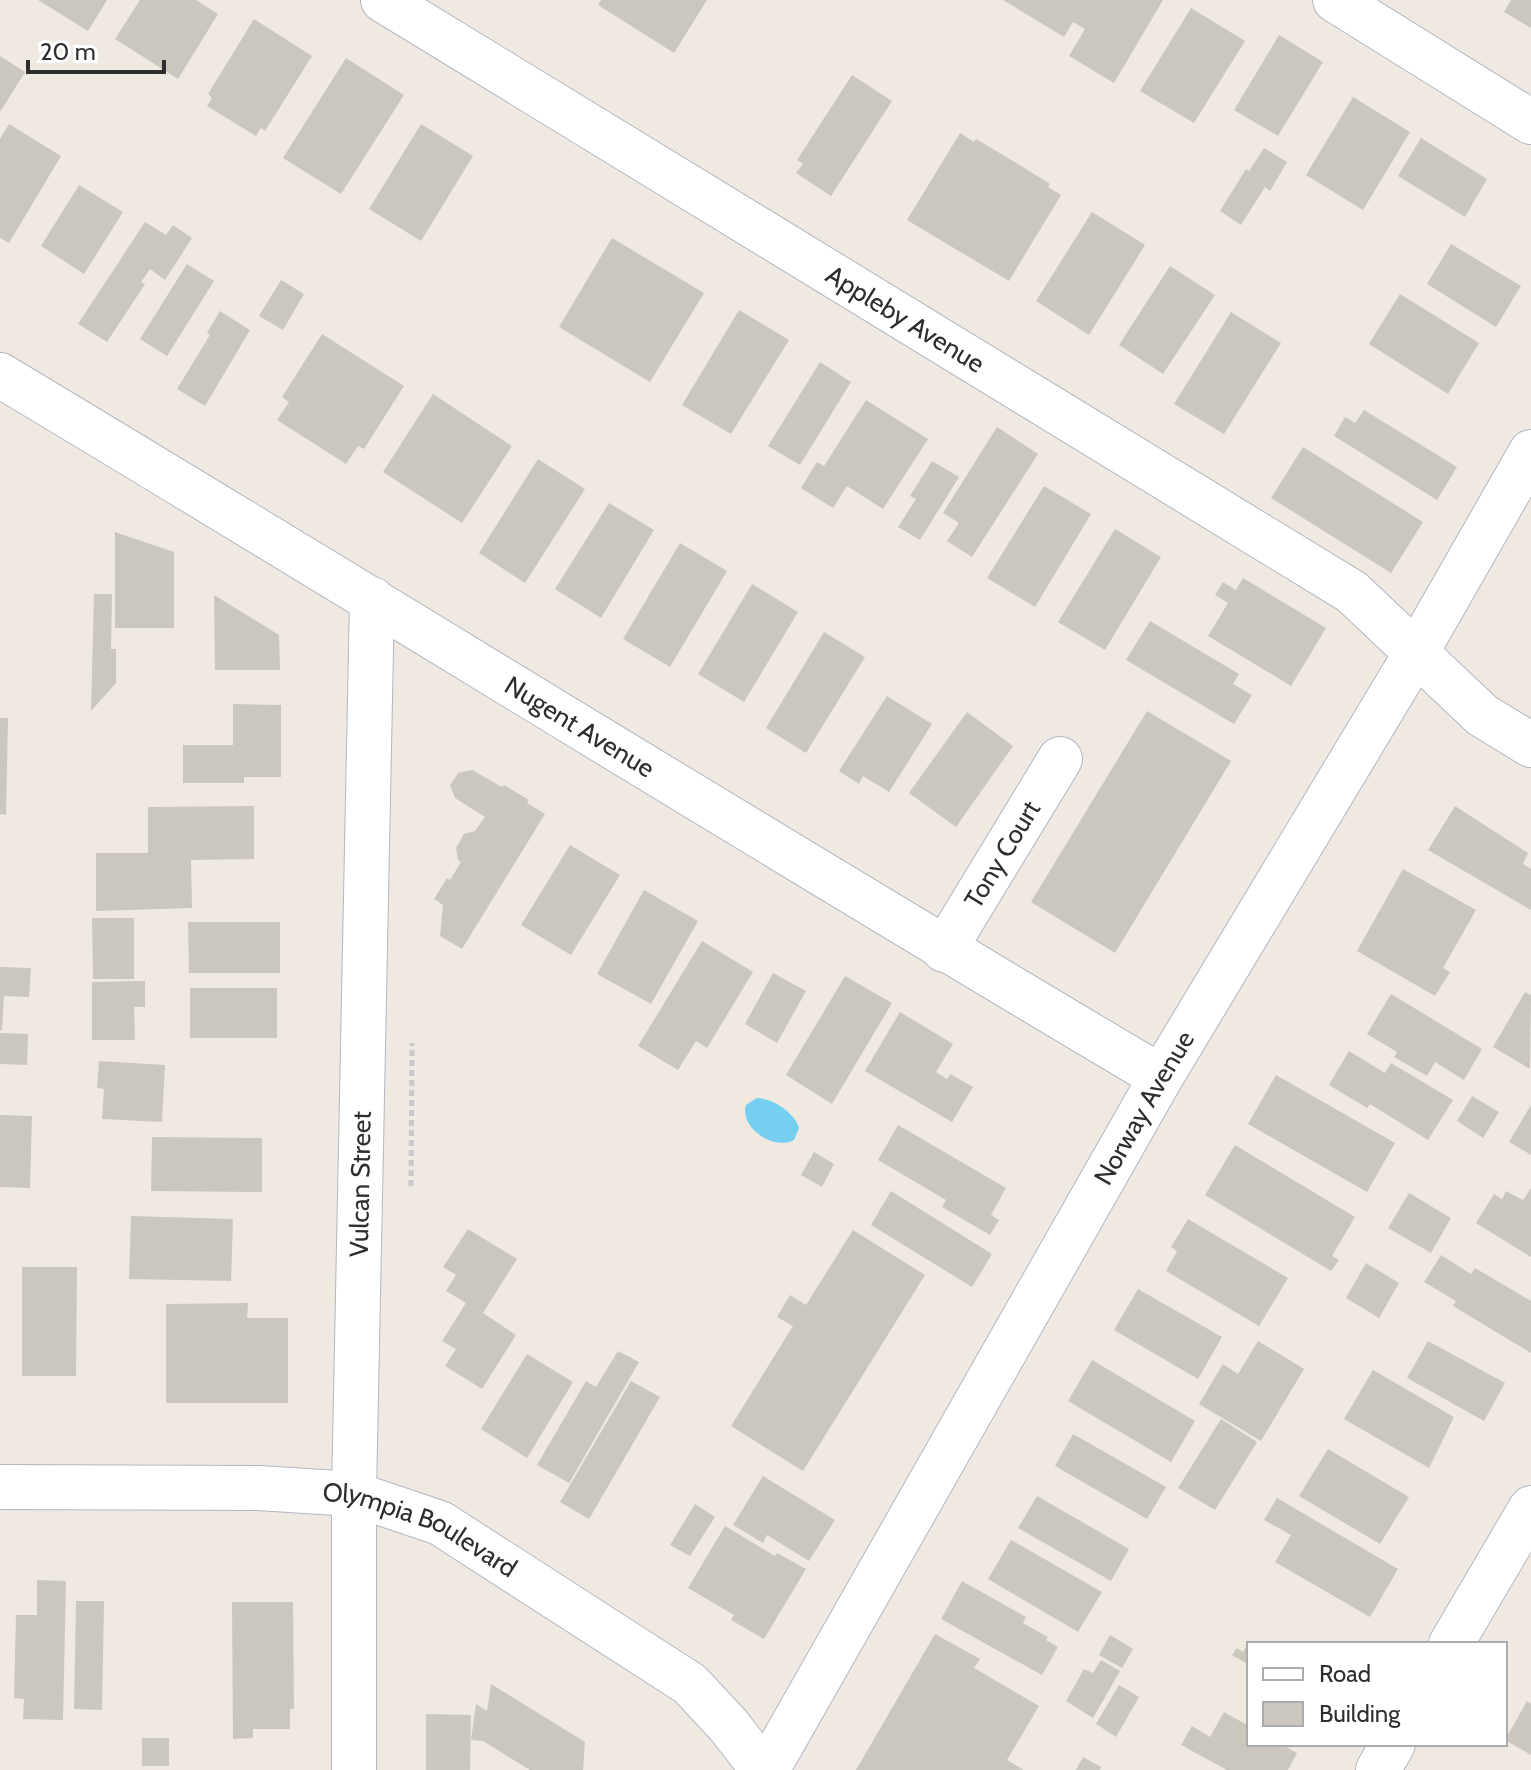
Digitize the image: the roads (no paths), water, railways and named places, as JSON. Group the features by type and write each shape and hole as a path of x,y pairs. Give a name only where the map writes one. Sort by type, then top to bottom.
{"street":[{"name":"Appleby Avenue","path":"383,0 1352,592 1482,715 1531,745"},
{"path":"1335,0 1531,122"},
{"name":"Nugent Avenue","path":"0,375 944,950 1161,1077"},
{"name":"Norway Avenue","path":"765,1770 1161,1077 1416,653 1531,452"},
{"name":"Vulcan Street","path":"354,1770 354,1494 372,599"},
{"name":"Tony Court","path":"944,950 1060,759"},
{"name":"Olympia Boulevard","path":"0,1487 258,1488 354,1494 440,1523 690,1684 765,1770"},
{"path":"1452,1642 1531,1508"},
{"path":"1378,1770 1392,1746"}],"water":[{"path":"757,1098 776,1104 793,1117 799,1128 794,1140 786,1143 768,1140 753,1129 745,1114 746,1105"}]}
